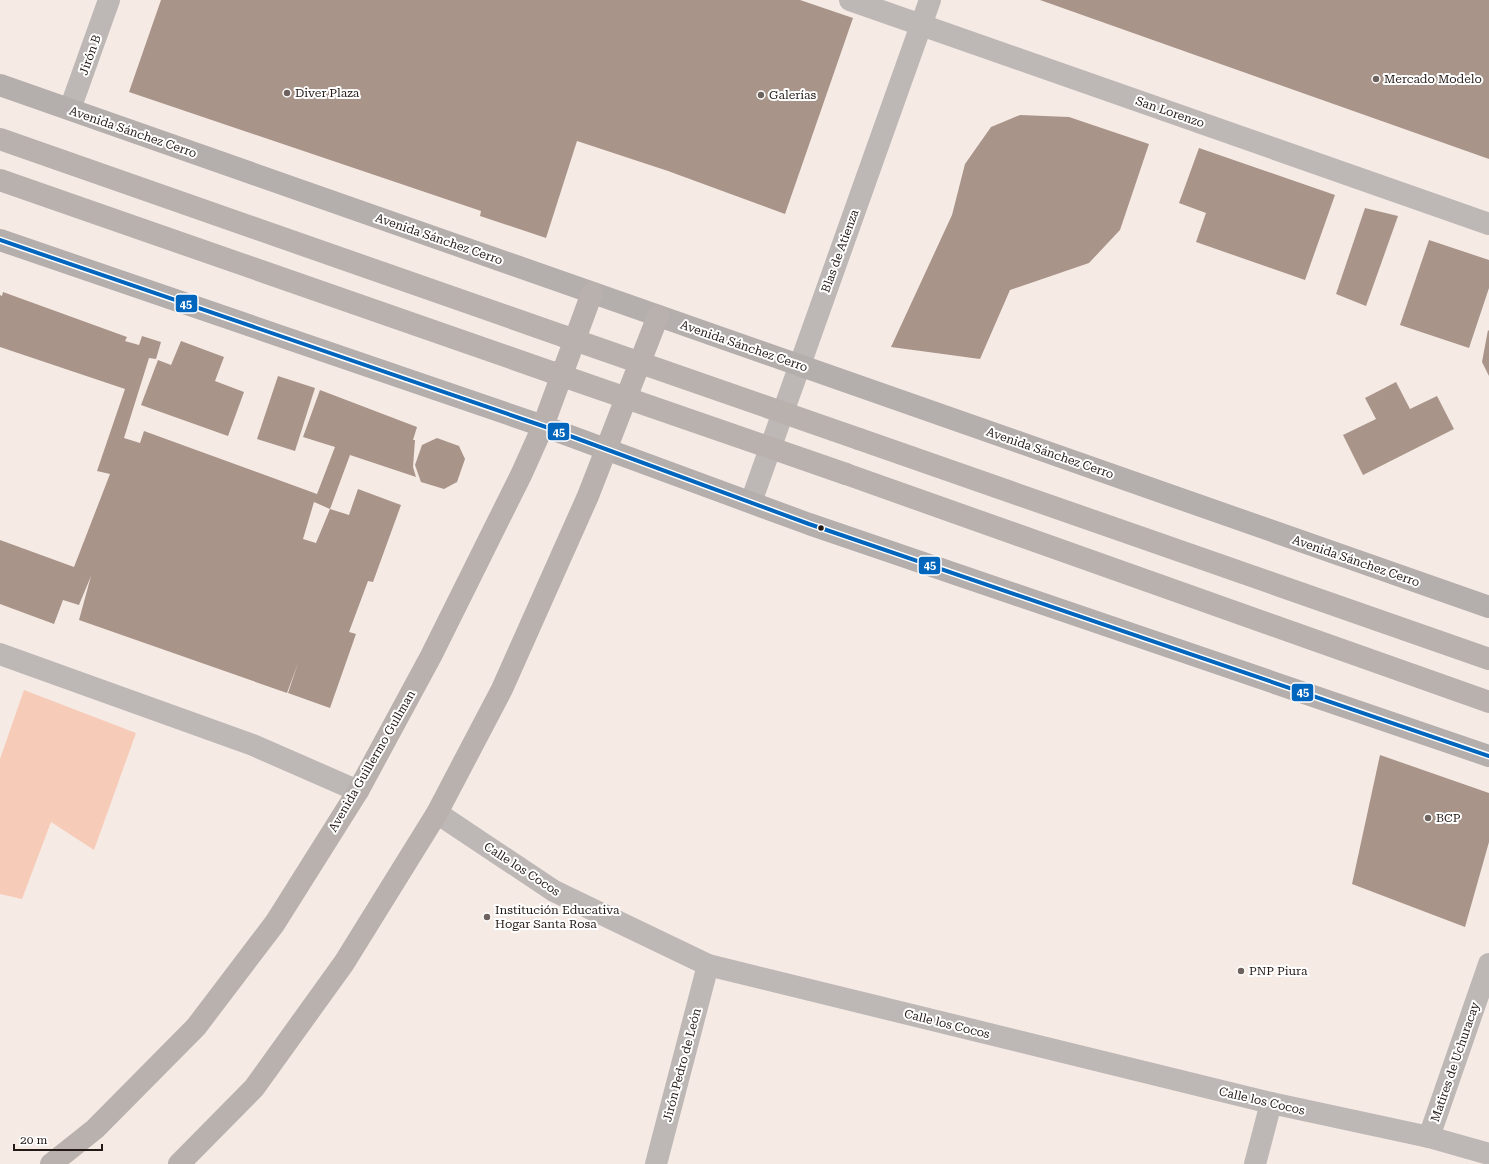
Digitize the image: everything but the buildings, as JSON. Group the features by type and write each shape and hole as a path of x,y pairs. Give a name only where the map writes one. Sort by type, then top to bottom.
{"main road":[{"name":"Avenida Sánchez Cerro","path":"0,85 1489,608"},
{"path":"0,139 1489,659"},
{"path":"0,180 846,474 1489,702"},
{"path":"0,240 543,426 817,527 1489,756"},
{"name":"Avenida Guillermo Gullman","path":"51,1164 95,1129 196,1027 275,923 358,791 431,656 522,472 543,426 592,293"},
{"path":"179,1164 254,1088 344,963 437,813 502,689 588,496 658,316"}],"street":[{"name":"Jirón B","path":"70,109 109,0"},
{"name":"San Lorenzo","path":"850,0 1489,224"},
{"name":"Blas de Atienza","path":"751,502 930,0"},
{"path":"0,654 253,745 358,791"},
{"name":"Calle los Cocos","path":"437,813 554,891 708,965 1271,1103 1429,1138 1489,1154"},
{"name":"Matires de Uchuracay","path":"1429,1138 1489,964"},
{"name":"Jirón Pedro de León","path":"656,1164 708,965"},
{"path":"1255,1164 1271,1103"}],"shaded area":[{"path":"24,690 136,733 94,850 51,822 22,899 0,894 0,759"}],"transit line":[{"name":"45","path":"0,240 543,426 809,524 1489,756"}],"place":[{"name":"Mercado Modelo","path":"1376,79"},
{"name":"Diver Plaza","path":"287,93"},
{"name":"Galerías","path":"761,95"},
{"name":"BCP","path":"1428,818"},
{"name":"Institución Educativa Hogar Santa Rosa","path":"487,917"},
{"name":"PNP Piura","path":"1241,971"}]}
